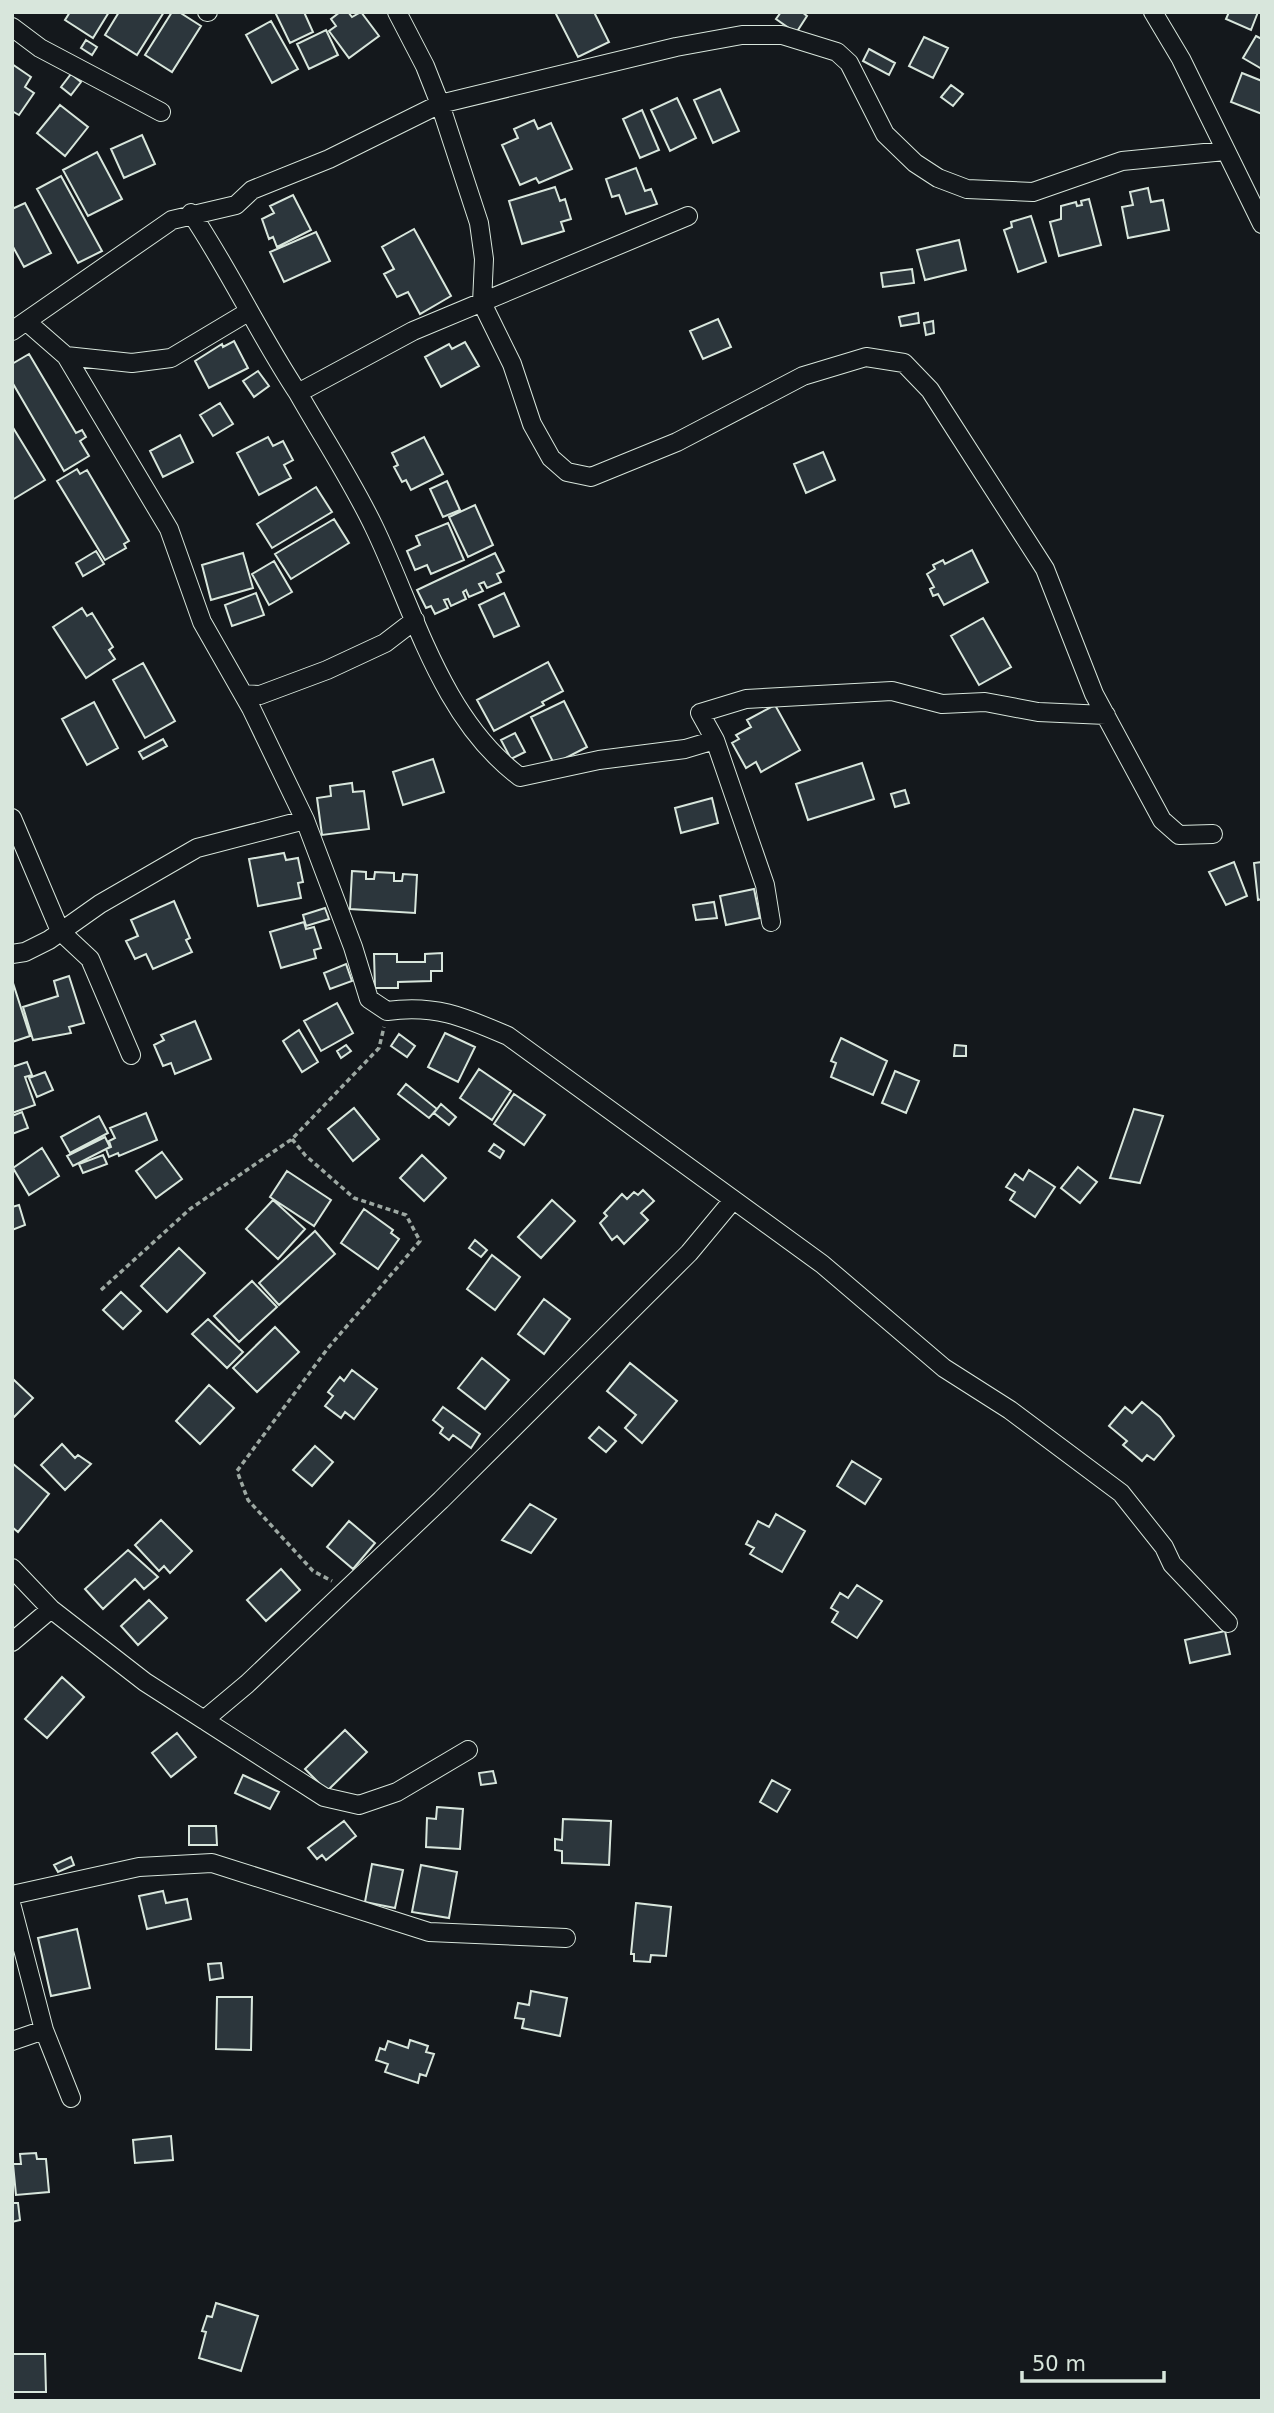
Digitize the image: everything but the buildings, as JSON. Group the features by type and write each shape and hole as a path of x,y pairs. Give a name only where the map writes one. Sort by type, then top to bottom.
{"street":[{"path":"397,12 425,66 440,104 479,223 484,259 482,303 512,364 532,424 551,458 568,472 591,477 677,442 803,376 866,357 904,363 930,390 1045,569 1106,715 1162,821 1179,835 1213,834"},
{"path":"1153,12 1181,59 1262,224"},
{"path":"12,27 40,48 161,113"},
{"path":"1226,150 1122,161 1033,192 967,189 938,178 915,163 885,134 849,63 837,52 782,34 742,35 676,47 440,104 329,159 252,190 236,205 209,213 191,213 172,220 20,326 66,356 169,529 202,622 243,694 305,820 353,947 369,999 387,1011 417,1007 458,1015 508,1036 822,1264 944,1368 1010,1410 1121,1493 1164,1547 1172,1564 1228,1623"},
{"path":"191,213 224,262 248,312 298,393 373,525 415,620 464,718 497,760 520,777 599,760 685,749 715,740"},
{"path":"298,393 413,331 688,216"},
{"path":"66,356 132,363 172,358 248,312"},
{"path":"243,694 260,695 327,670 385,643 415,620"},
{"path":"771,922 765,885 715,740 700,713 746,699 892,691 942,704 985,702 1038,712 1106,715"},
{"path":"12,818 60,931 90,959 131,1055"},
{"path":"12,954 25,952 100,904 197,848 305,820"},
{"path":"204,1720 247,1684 613,1330 689,1253 733,1200"},
{"path":"12,1568 51,1609 145,1682 324,1797 359,1805 397,1792 468,1750"},
{"path":"12,1642 51,1609"},
{"path":"12,1895 139,1867 212,1863 429,1933 566,1938"},
{"path":"12,1908 44,2029 71,2098"},
{"path":"12,2041 44,2029"}],"path":[{"path":"102,1290 190,1209 292,1139 379,1048 387,1011"},
{"path":"292,1139 304,1155 354,1198 406,1215 420,1241 328,1348 237,1471 248,1500 313,1571 346,1589"}]}
